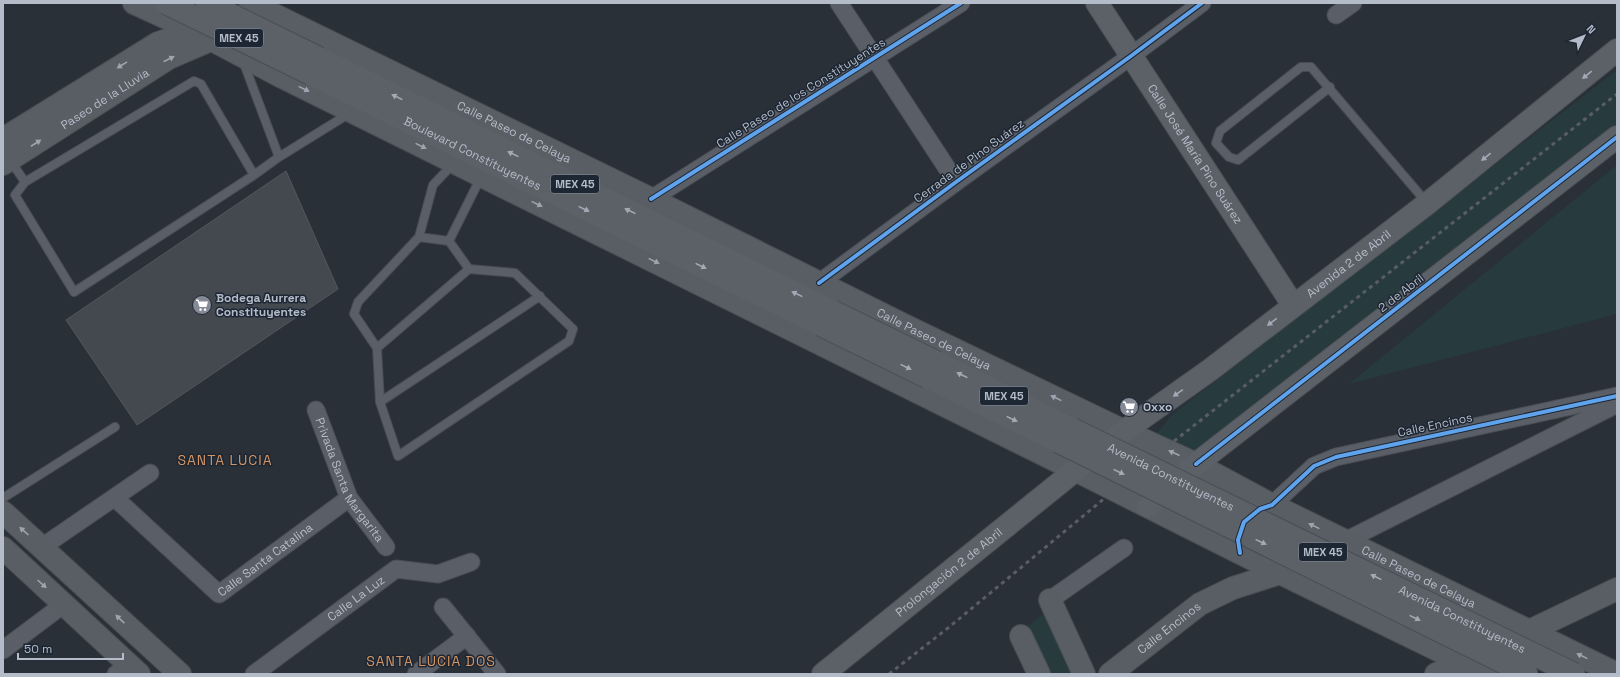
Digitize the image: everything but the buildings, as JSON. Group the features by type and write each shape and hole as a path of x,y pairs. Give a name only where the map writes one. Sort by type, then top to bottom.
{"main road":[{"name":"Calle Paseo de Celaya","path":"134,3 164,10 203,36 241,56 482,176 830,319 906,326 1071,427 1124,431 1196,464 1272,505 1455,594 1543,631 1617,674"},
{"path":"164,10 173,9 179,3"},
{"name":"Boulevard Constituyentes","path":"207,3 315,66 830,319"},
{"name":"Calle José María Pino Suárez","path":"1097,3 1293,305"},
{"name":"Calle Paseo de Celaya","path":"261,5 312,33 819,283 830,319 880,374 1038,451 1280,573 1488,674"},
{"name":"Paseo de la Lluvia","path":"5,154 158,43 203,36 261,5"},
{"name":"Boulevard Constituyentes","path":"164,10 315,66"},
{"path":"282,77 276,60 281,46 289,39 297,35 312,33"},
{"name":"Avenida 2 de Abril","path":"1075,470 1124,431 1210,370 1428,203 1617,50"},
{"name":"2 de Abril","path":"1148,506 1196,464 1617,137"},
{"name":"Avenida Constituyentes","path":"830,319 932,370 1071,427 1574,674"},
{"path":"880,374 874,364 879,341 896,328 906,326"},
{"path":"1038,451 1056,448 1072,439 1083,423 1071,427"},
{"name":"Avenida Constituyentes","path":"1071,427 1527,674"},
{"name":"Prolongación 2 de Abril","path":"823,674 1075,470"},
{"path":"1233,588 1245,555 1238,540 1244,522 1260,509 1272,505"},
{"path":"3,512 180,674"},
{"path":"3,548 64,604 128,671"},
{"name":"Calle Encinos","path":"1110,674 1200,604 1233,588 1280,573"},
{"path":"1455,594 1456,607 1450,626 1438,637 1421,641 1435,674 1543,631 1617,589"},
{"path":"1050,600 1084,674"},
{"path":"1021,636 1038,674"}],"street":[{"path":"839,3 956,182"},
{"name":"Calle Paseo de los Constituyentes","path":"651,199 961,3"},
{"name":"Cerrada de Pino Suárez","path":"819,283 1202,3"},
{"path":"1336,15 1353,3"},
{"name":"Calle Encinos","path":"1272,505 1314,466 1336,457 1617,396"},
{"path":"1345,541 1617,404"},
{"name":"Privada Santa Margarita","path":"316,410 349,498 386,547"},
{"path":"42,547 150,473"},
{"name":"Calle Santa Catalina","path":"115,498 219,594 349,498"},
{"path":"1050,600 1124,548"},
{"name":"Calle La Luz","path":"254,674 396,569 438,574 471,562"},
{"path":"3,650 64,604"},
{"path":"442,607 497,674"},
{"path":"416,674 466,636"}],"lane":[{"path":"241,56 279,156"},
{"path":"1330,87 1238,160 1229,157 1216,143 1220,131 1301,67 1311,66 1330,87 1428,203"},
{"path":"254,175 201,84 194,81 25,182 15,195 74,292 254,175 279,156 352,112"},
{"path":"5,154 25,182"},
{"path":"377,348 469,269 515,273 573,329 569,341 398,456 380,402 377,348 354,314 358,302 419,237 433,185 455,163"},
{"path":"449,241 482,176"},
{"path":"419,237 449,241 469,269"},
{"path":"380,402 540,296"},
{"path":"3,498 115,428"}],"green space":[{"path":"1617,70 1617,127 1202,454 1156,434 1173,414"},
{"path":"1617,165 1617,314 1349,384"},
{"path":"1045,612 1073,674 1050,674 1028,626"}],"railway":[{"path":"889,674 948,628 1164,449 1617,94"}],"cycle path":[{"path":"651,199 961,3"},
{"path":"819,283 1202,3"},
{"path":"1196,464 1617,137"},
{"path":"1240,553 1238,540 1244,522 1260,509 1272,505 1314,466 1336,457 1617,396"}],"place":[{"name":"Bodega Aurrera Constituyentes","path":"202,305"},
{"name":"Oxxo","path":"1129,407"}],"district":[{"name":"SANTA LUCIA","path":"225,460"},
{"name":"SANTA LUCIA DOS","path":"431,661"}]}
